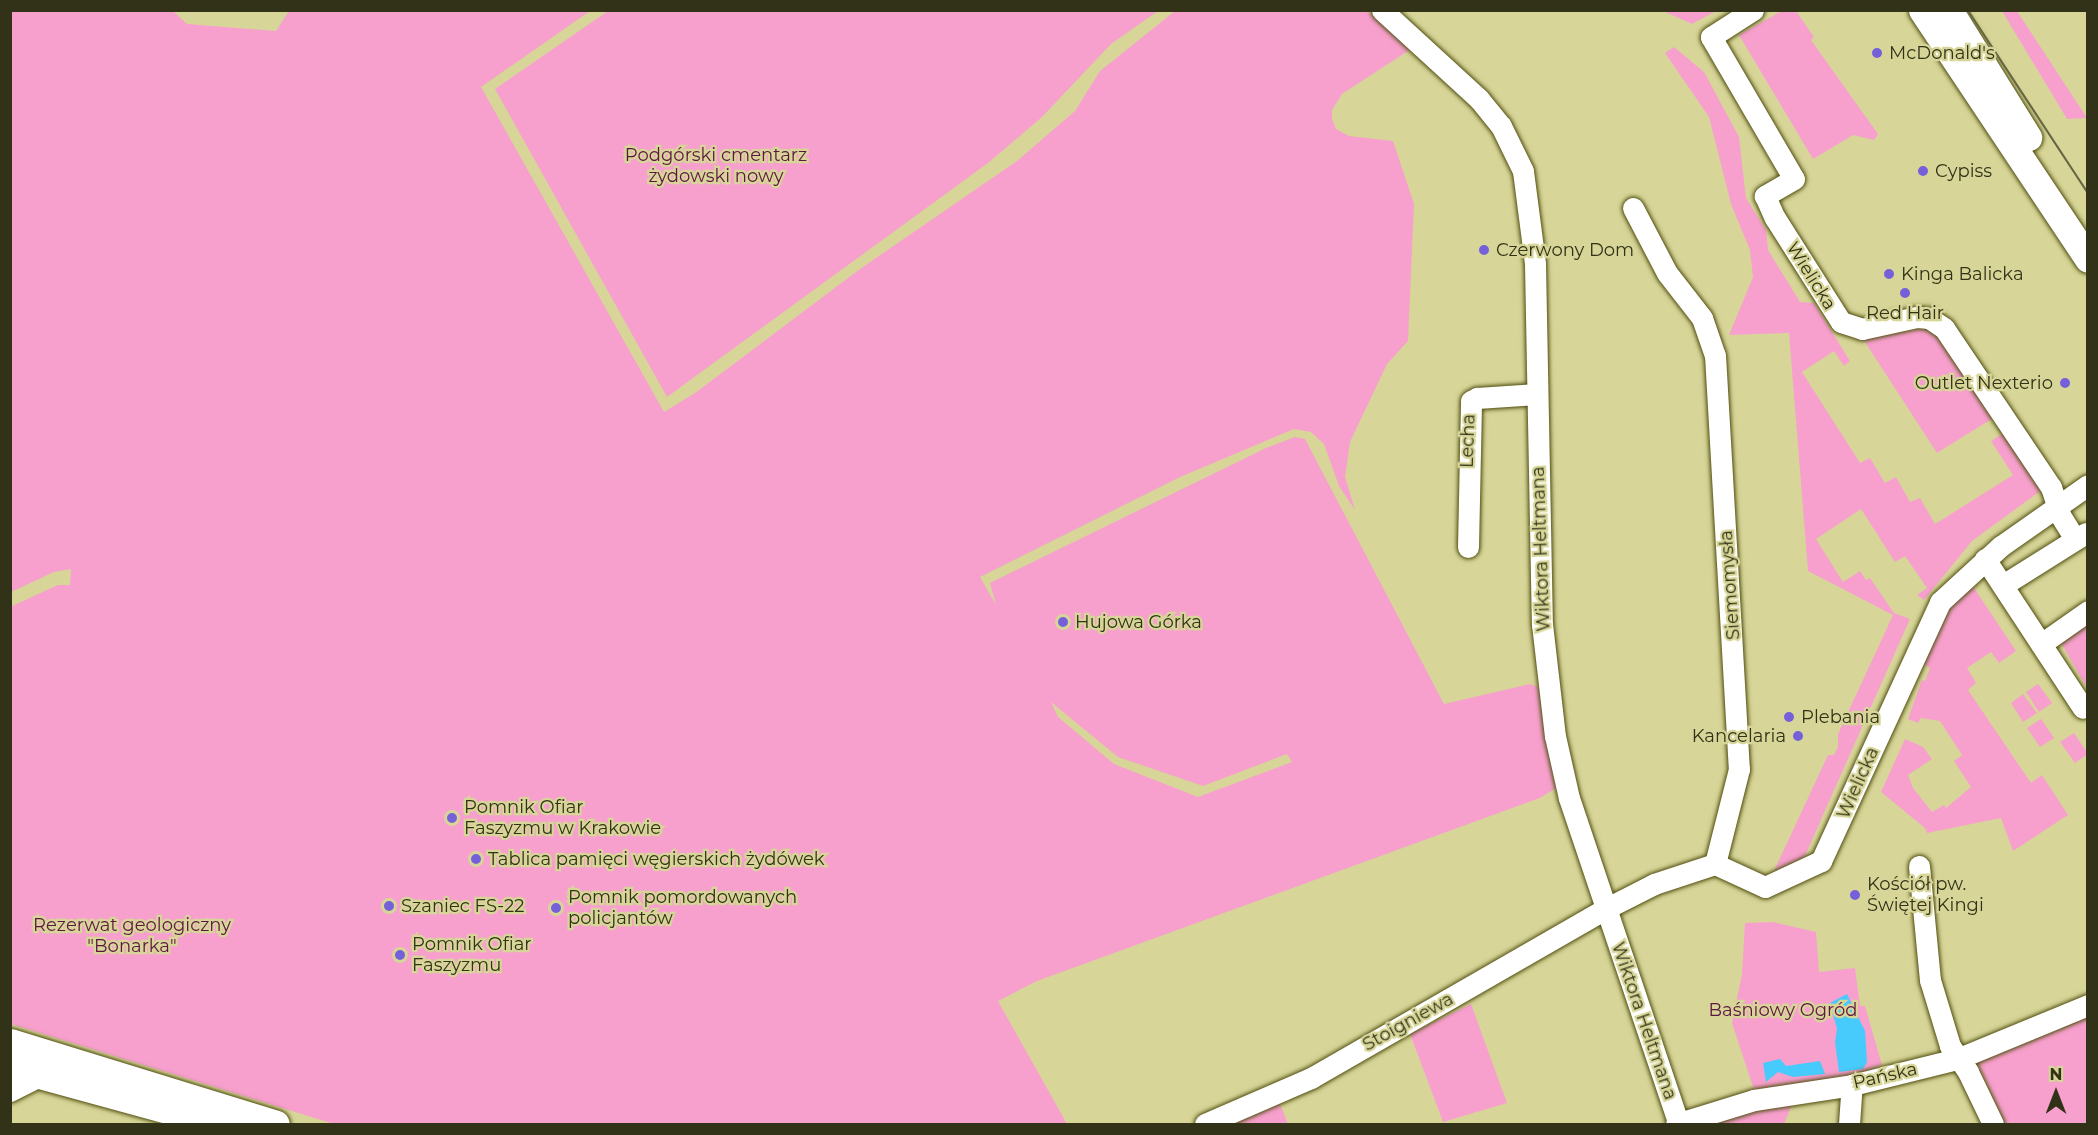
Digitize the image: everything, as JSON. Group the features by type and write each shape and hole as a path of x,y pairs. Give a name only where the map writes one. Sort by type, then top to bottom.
{"main road":[{"path":"1922,10 2088,259"},
{"path":"1949,10 2088,228"},
{"path":"10,1042 276,1125"},
{"path":"10,1067 218,1125"}],"street":[{"name":"Wiktora Heltmana","path":"1382,10 1479,99 1515,150 1523,171 1533,231 1542,624 1547,674 1569,798 1678,1124"},
{"name":"Wielicka","path":"1753,10 1711,37 1794,179 1765,196 1774,218 1841,322 1863,328 1917,317 1929,318 1944,327 2051,487 2056,506 2081,536 2003,585"},
{"name":"Siemomysła","path":"1632,208 1667,273 1702,318 1715,355 1739,769 1715,864"},
{"name":"Lecha","path":"1468,547 1467,455 1471,401 1477,398 1537,394"},
{"name":"Wielicka","path":"1715,864 1765,887 1821,861 1930,619 1940,602 1985,560 2056,506 2088,485"},
{"path":"1985,560 2083,708"},
{"path":"2041,644 2088,611"},
{"path":"1605,909 1654,884 1715,864"},
{"path":"1919,866 1929,980 1957,1059 1993,1125"},
{"name":"Stoigniewa","path":"1205,1125 1311,1078 1605,909"},
{"name":"Pańska","path":"1678,1124 1754,1100 1852,1085 1957,1059 2088,1005"},
{"path":"10,1091 40,1076"},
{"path":"1849,1125 1852,1085"}],"green space":[{"name":"Rezerwat geologiczny \"Bonarka\"","path":"11,11 173,11 187,24 276,31 289,11 590,11 481,87 664,412 695,393 860,269 1017,161 1075,111 1100,71 1175,11 1367,11 1411,49 1342,94 1332,110 1332,119 1336,129 1349,136 1393,141 1414,204 1408,341 1387,364 1350,442 1345,477 1355,510 1339,486 1324,444 1311,432 1294,429 1180,477 980,577 996,605 990,583 1266,448 1295,437 1305,439 1444,704 1530,684 1538,687 1556,788 1540,798 1037,981 998,1001 1067,1124 334,1124 11,1024 10,607 58,585 70,585 71,569 54,572 11,592","holes":["1051,702 1118,757 1203,786 1287,754 1292,762 1198,797 1114,764 1058,717"]},
{"name":"Podgórski cmentarz żydowski nowy","path":"608,11 1158,11 1111,44 1042,117 988,163 667,397 495,89"},
{"path":"1663,11 1716,11 1692,24"},
{"path":"1782,11 1796,11 1814,37 1811,40 1878,134 1874,140 1853,135 1813,159 1739,35"},
{"path":"2002,11 2017,11 2087,118 2067,119"},
{"path":"1674,47 1704,72 1739,137 1746,198 1766,230 1768,250 1800,302 1814,303 1850,361 1844,366 1834,351 1802,372 1860,463 1870,458 1885,483 1896,477 1910,502 1920,498 1935,524 2013,475 1991,441 2005,432 2039,488 2039,492 1972,541 1924,600 1917,595 1927,588 1905,556 1895,562 1861,509 1816,539 1843,582 1860,571 1866,580 1870,578 1894,613 1910,619 1804,858 1774,871 1828,755 1834,755 1838,747 1838,734 1893,615 1808,571 1789,333 1729,335 1753,277 1750,250 1731,204 1709,117 1665,53"},
{"path":"1934,326 1998,415 1937,453 1863,339"},
{"path":"1968,585 1974,588 2016,651 1999,663 1991,652 1967,668 1976,683 1968,690 2031,783 2042,775 2068,815 2013,851 2001,818 1927,833 1925,828 1881,792 1905,739 1923,747 1932,759 1908,775 1913,788 1932,812 1944,805 1946,808 1971,787 1954,761 1962,755 1940,721 1921,718 1918,723 1908,719 1922,680 1925,681 1930,668 1922,663 1947,608"},
{"path":"2087,620 2087,688 2060,641"},
{"path":"2038,684 2052,703 2039,712 2026,692"},
{"path":"2023,694 2037,713 2023,722 2011,703"},
{"path":"2041,719 2054,738 2040,747 2027,728"},
{"path":"2074,733 2088,754 2075,763 2060,742"},
{"name":"Baśniowy Ogród","path":"1773,922 1816,932 1819,972 1855,968 1860,1006 1865,1006 1882,1065 1861,1073 1755,1093 1732,1023 1742,974 1745,923"},
{"path":"1471,1004 1507,1103 1443,1122 1410,1034"},
{"path":"2087,1012 2087,1124 2005,1124 1977,1063"},
{"path":"1793,1102 1784,1124 1705,1124 1718,1118"},
{"path":"1269,1104 1280,1104 1288,1124 1233,1124 1232,1121"}],"water":[{"path":"1847,994 1865,1031 1867,1062 1863,1069 1839,1072 1835,1042 1837,1029 1830,1003"},
{"path":"1780,1059 1786,1066 1820,1061 1825,1074 1793,1077 1778,1072 1766,1082 1763,1063"}],"tram line":[{"path":"1968,10 2088,193"}],"place":[{"name":"McDonald's","path":"1877,53"},
{"name":"Cypiss","path":"1923,171"},
{"name":"Czerwony Dom","path":"1484,250"},
{"name":"Kinga Balicka","path":"1889,274"},
{"name":"Red Hair","path":"1905,293"},
{"name":"Outlet Nexterio","path":"2065,383"},
{"name":"Hujowa Górka","path":"1063,622"},
{"name":"Plebania","path":"1789,717"},
{"name":"Kancelaria","path":"1798,736"},
{"name":"Pomnik Ofiar Faszyzmu w Krakowie","path":"452,818"},
{"name":"Tablica pamięci węgierskich żydówek","path":"476,859"},
{"name":"Kościół pw. Świętej Kingi","path":"1855,895"},
{"name":"Szaniec FS-22","path":"389,906"},
{"name":"Pomnik pomordowanych policjantów","path":"556,908"},
{"name":"Pomnik Ofiar Faszyzmu","path":"400,955"}]}
